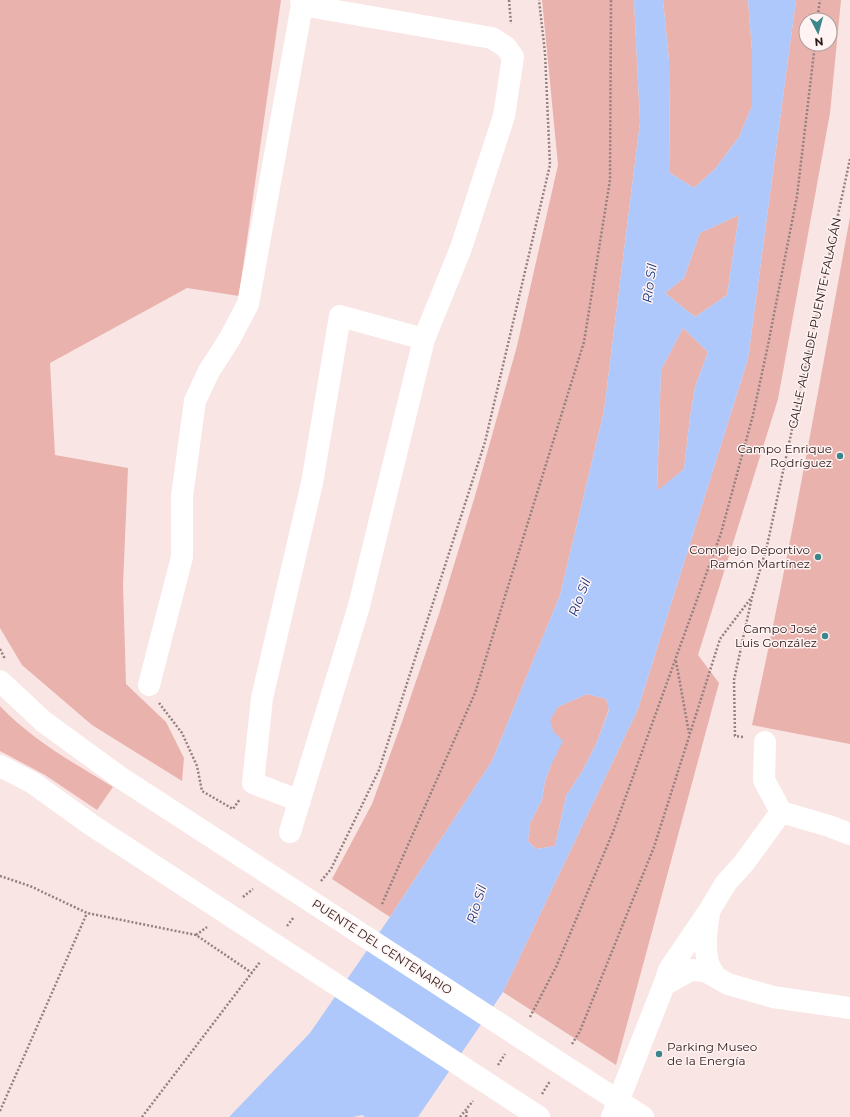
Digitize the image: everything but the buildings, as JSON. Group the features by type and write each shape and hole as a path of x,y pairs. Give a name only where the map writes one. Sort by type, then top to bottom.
{"street":[{"path":"149,685 182,557 182,496 195,401 209,371 229,340 248,304 302,2 492,38 506,47 513,57 504,116 460,248 424,339 359,606 290,832"},
{"path":"300,801 253,783 262,698 312,484 340,316 424,339"},
{"name":"PUENTE DEL CENTENARIO","path":"0,681 44,722 121,778 644,1117"},
{"path":"765,742 764,780 781,812 829,826 850,834"},
{"path":"0,766 33,783 90,824 540,1107"},
{"path":"612,1117 669,970 726,883 744,863 781,812"},
{"path":"709,911 706,928 706,945 708,963 716,977"},
{"path":"664,985 691,970 705,971 728,984 773,997 850,1008"}],"path":[{"path":"317,887 331,869 379,770 485,442 550,165 545,53 539,0"},
{"path":"382,904 474,693 584,342 610,180 612,0"},
{"path":"818,12 820,0"},
{"path":"530,1017 556,967 613,832 721,533 753,415 797,196 814,52"},
{"name":"CALLE ALCALDE PUENTE FALAGÁN","path":"765,742 735,736 734,680 752,597 767,546 850,159"},
{"path":"568,1051 580,1031 654,847 720,639 752,597"},
{"path":"676,659 689,733"},
{"path":"149,685 160,706 182,732 197,766 202,791 233,809 253,783"},
{"path":"0,876 30,886 87,913 196,935 252,973"},
{"path":"284,930 298,912"},
{"path":"0,1112 87,913"},
{"path":"142,1117 261,960"},
{"path":"494,1070 508,1050"},
{"path":"540,1107 552,1077"},
{"path":"460,1117 477,1096"},
{"path":"466,1117 468,1109"}],"shaded area":[{"path":"0,0 281,0 239,296 187,288 50,363 55,455 128,468 123,585 126,684 166,722 184,758 182,781 92,725 22,665 0,628"},
{"path":"542,0 634,0 640,122 604,411 560,595 492,761 390,917 332,879 372,804 402,722 439,614 475,496 517,346 558,165"},
{"path":"663,0 748,0 752,51 752,106 739,137 715,169 694,188 670,173 669,61"},
{"path":"796,0 841,0 838,31 838,12 798,12 798,52 836,52 830,113 778,399 698,655 719,683 616,1065 503,992 638,709 748,359"},
{"path":"739,215 727,295 695,317 665,293 684,278 700,233"},
{"name":"Complejo Deportivo Ramón Martínez","path":"850,217 850,744 752,725 791,535"},
{"path":"683,328 708,352 695,387 684,469 657,492 661,370"},
{"path":"587,694 606,699 609,709 597,742 583,770 566,796 555,846 536,849 528,841 530,823 542,800 545,781 551,765 553,731 549,720 558,707"},
{"path":"0,706 26,730 69,760 113,787 97,810 45,775 0,751"}],"water":[{"name":"Río Sil","path":"634,0 663,0 669,61 670,173 694,188 715,169 739,137 752,106 752,51 748,0 796,0 748,359 638,709 503,992 418,1117 364,1117 363,1115 353,1117 229,1117 310,1033 390,917 492,761 560,595 604,411 640,122","holes":["739,215 727,295 695,317 665,293 684,278 700,233","683,328 708,352 695,387 684,469 657,491 661,370","587,694 606,699 609,710 597,742 583,770 566,796 555,846 536,849 528,841 530,823 542,800 545,781 563,741 553,731 550,720 558,707"]}],"place":[{"name":"Campo Enrique Rodríguez","path":"840,456"},
{"name":"Complejo Deportivo Ramón Martínez","path":"818,557"},
{"name":"Campo José Luis González","path":"825,636"},
{"name":"Parking Museo de la Energía","path":"659,1054"}]}
